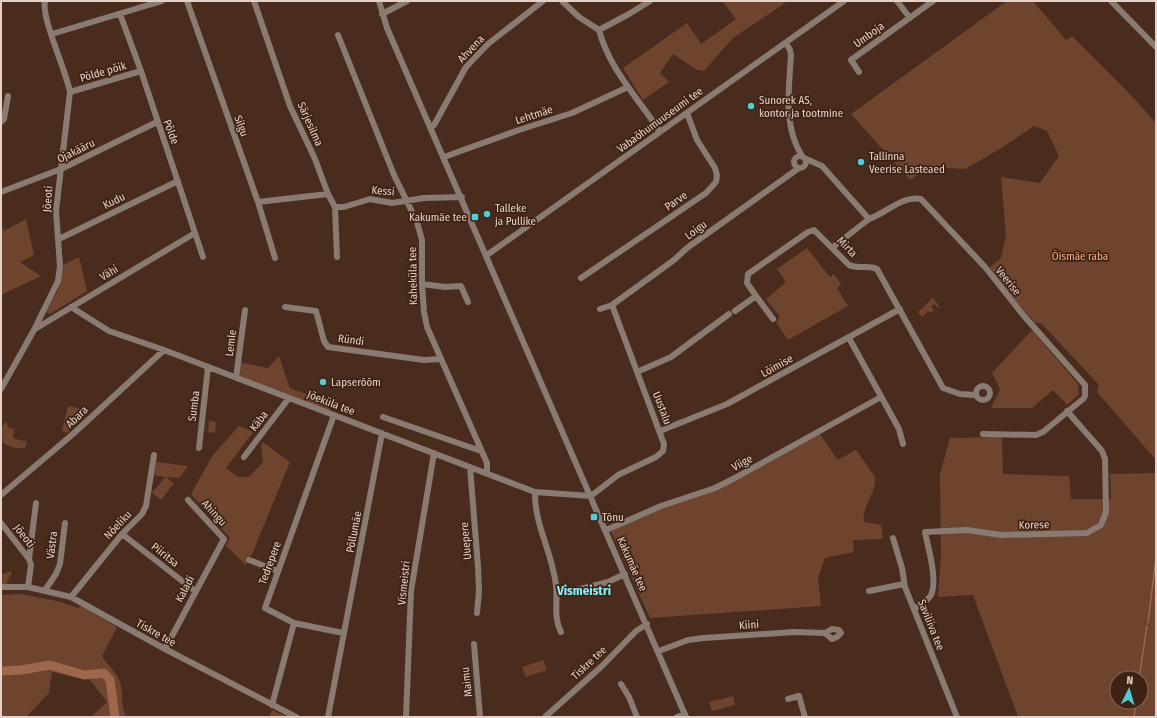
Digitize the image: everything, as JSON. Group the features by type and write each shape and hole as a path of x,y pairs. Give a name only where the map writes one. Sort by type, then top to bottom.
{"street":[{"name":"Jõeoti","path":"1,389 34,330 58,281 60,266 56,211 70,92 67,77 44,6 45,1"},
{"path":"52,34 162,1"},
{"name":"Silgu","path":"187,1 258,202 275,258"},
{"name":"Särjesilma","path":"254,1 290,106 315,159 328,194 335,207 337,256"},
{"name":"Kakumäe tee","path":"379,1 382,14 659,651 685,715"},
{"path":"382,14 407,1"},
{"name":"Ahvena","path":"431,127 434,125 466,67 488,44 543,1"},
{"path":"562,1 579,17 599,30 602,42 628,87 660,132"},
{"path":"599,30 630,14 650,1"},
{"name":"Vabaõhumuuseumi tee","path":"487,255 844,1"},
{"path":"897,1 910,18"},
{"name":"Umboja","path":"859,72 851,60 934,1"},
{"path":"1111,1 1156,47"},
{"name":"Põlde","path":"120,14 141,71 203,257"},
{"name":"Kaheküla tee","path":"338,35 394,175 417,222 422,240 422,284 424,312 427,327 487,463 487,473"},
{"name":"Loigu","path":"612,305 792,172 800,162 788,116 791,55 786,43"},
{"name":"Põlde põik","path":"70,92 141,71"},
{"name":"Lehtmäe","path":"444,157 572,113 628,87"},
{"path":"1,122 4,119 8,96"},
{"name":"Parve","path":"581,278 706,193 716,182 717,175 715,168 697,140 687,113"},
{"name":"Ojakääru","path":"1,192 61,169 157,122"},
{"path":"800,162 813,162 822,166 870,219 833,247"},
{"name":"Kudu","path":"59,239 178,181"},
{"path":"258,202 328,194"},
{"name":"Kessi","path":"335,207 344,207 370,199 392,203 408,202 424,198 462,197"},
{"name":"Veerise","path":"870,219 903,201 915,197 922,199 985,267 1024,316 1085,385 1085,396 1043,432 1036,435 982,434"},
{"name":"Mirta","path":"773,319 747,283 748,274 808,232 814,230 818,232 849,265 854,268 869,266 877,269 943,388 960,394 976,395"},
{"name":"Vähi","path":"34,330 195,233"},
{"path":"422,284 444,287 462,286 468,302"},
{"path":"637,372 667,360 756,296"},
{"path":"600,308 612,305"},
{"name":"Uustalu","path":"591,496 618,475 656,457 663,451 664,444 612,305"},
{"name":"Jõeküla tee","path":"71,307 93,323 109,331 164,350 535,492 591,496"},
{"name":"Ründi","path":"285,307 316,311 324,341 328,347 424,360 441,360"},
{"name":"Lõimise","path":"660,431 728,404 900,309"},
{"name":"Lemle","path":"236,378 245,310"},
{"path":"849,338 899,429 903,444"},
{"name":"Abara","path":"1,495 73,434 164,350"},
{"name":"Sumba","path":"199,448 208,367"},
{"name":"Viige","path":"606,530 733,479 881,397"},
{"name":"Käba","path":"244,456 289,398"},
{"name":"Korese","path":"914,610 931,595 933,584 933,571 925,532 967,530 1001,535 1066,534 1087,533 1101,525 1106,512 1105,459 1102,451 1067,411"},
{"name":"Tedrepere","path":"294,623 265,608 334,415"},
{"path":"384,418 482,452"},
{"name":"Põllumäe","path":"328,717 382,433"},
{"name":"Vismeistri","path":"406,717 411,591 434,453"},
{"name":"Nõeliku","path":"71,597 122,534 142,514 146,506 154,455"},
{"name":"Uuepere","path":"470,467 478,566 479,591 477,613"},
{"path":"535,492 535,501 544,542 556,586 556,616 561,632"},
{"name":"Ahingu","path":"188,500 224,539"},
{"path":"29,559 36,503"},
{"name":"Jõeoti","path":"1,523 29,559 31,566 28,587"},
{"name":"Västra","path":"45,590 56,574 60,564 65,523"},
{"name":"Piiritsa","path":"122,534 195,591"},
{"name":"Saviliiva tee","path":"893,538 904,584 957,717"},
{"name":"Kaladi","path":"165,649 224,539"},
{"path":"249,560 278,571"},
{"path":"572,591 608,582 625,574"},
{"path":"869,590 904,584"},
{"name":"Tiskre tee","path":"1,587 28,587 71,597 165,649 296,717"},
{"path":"272,705 294,623 343,633"},
{"name":"Tiskre tee","path":"546,717 602,666 636,631 647,624"},
{"name":"Kiini","path":"659,651 688,640 699,638 794,632 825,632 832,629 840,632 839,636 832,639 828,637 825,632"},
{"name":"Maimu","path":"474,644 480,717"},
{"path":"621,684 638,717"},
{"path":"788,699 799,696 805,717"},
{"path":"677,717 685,715"}],"green space":[{"path":"722,1 788,1 733,38 704,71 697,70 673,54 660,73 669,82 643,100 623,68 687,23 701,44 736,19"},
{"name":"Õismäe raba","path":"1007,1 1033,1 1066,40 1072,36 1126,90 1156,123 1156,460 1097,392 1099,385 1041,323 1035,323 997,280 989,268 1001,258 1006,235 1001,177 1040,183 1059,156 1047,131 1034,126 1003,147 965,169 928,167 910,180 851,114"},
{"path":"26,219 34,255 20,262 41,276 1,295 1,223 4,231"},
{"path":"807,248 830,277 834,274 841,284 837,288 848,306 788,340 776,322 780,317 766,299 786,282 777,269"},
{"path":"79,257 87,291 50,314 46,312 58,290 63,265"},
{"path":"933,298 940,307 938,308 934,304 931,307 934,310 931,313 928,311 922,317 918,312"},
{"path":"1032,330 1078,384 1079,394 1067,405 1053,390 1032,408 991,408 1000,389 992,373"},
{"path":"279,356 290,388 333,404 328,411 239,376 240,360 243,363 268,368"},
{"path":"68,406 87,410 85,417 67,433 62,431"},
{"path":"6,421 9,428 14,429 13,438 27,442 25,448 14,448 3,443 1,428"},
{"path":"209,421 216,422 215,433 208,432"},
{"path":"239,426 253,432 226,468 238,477 249,477 263,462 261,445 263,442 290,462 246,565 226,546 230,538 191,494 213,455"},
{"path":"819,433 838,460 856,450 875,477 874,489 865,511 864,522 881,525 883,539 853,540 854,552 825,558 818,578 821,606 650,618 610,529 701,494"},
{"path":"1002,437 1003,474 1069,476 1071,499 1111,499 1110,474 1156,473 1156,717 1018,717 973,595 938,597 941,555 940,474 950,438"},
{"path":"156,462 188,466 179,478 166,477 174,483 161,500 152,493 165,477 154,475"},
{"path":"12,571 6,585 1,585 1,575"},
{"path":"21,594 57,601 78,608 81,606 117,627 102,656 119,680 122,689 123,708 127,717 91,717 107,702 89,679 52,672 49,693 27,716 1,717 1,675 12,674 17,667 1,666 1,595"},
{"path":"543,660 547,670 526,677 522,667"},
{"path":"733,696 735,705 712,711 709,702"},
{"path":"272,710 288,717 269,717"}],"waterway":[{"path":"1148,623 1156,557"},
{"path":"1140,670 1147,626"},
{"path":"1,671 21,670 50,665 84,675 104,673 110,680 115,717"},
{"path":"1134,717 1135,710"}],"place":[{"name":"Sunorek AS, kontor ja tootmine","path":"751,106"},
{"name":"Tallinna Veerise Lasteaed","path":"861,162"},
{"name":"Talleke ja Pullike","path":"487,214"},
{"name":"Kakumäe tee","path":"475,217"},
{"name":"Lapserõõm","path":"323,382"},
{"name":"Tõnu","path":"594,517"}],"district":[{"name":"Vismeistri","path":"584,590"}]}
